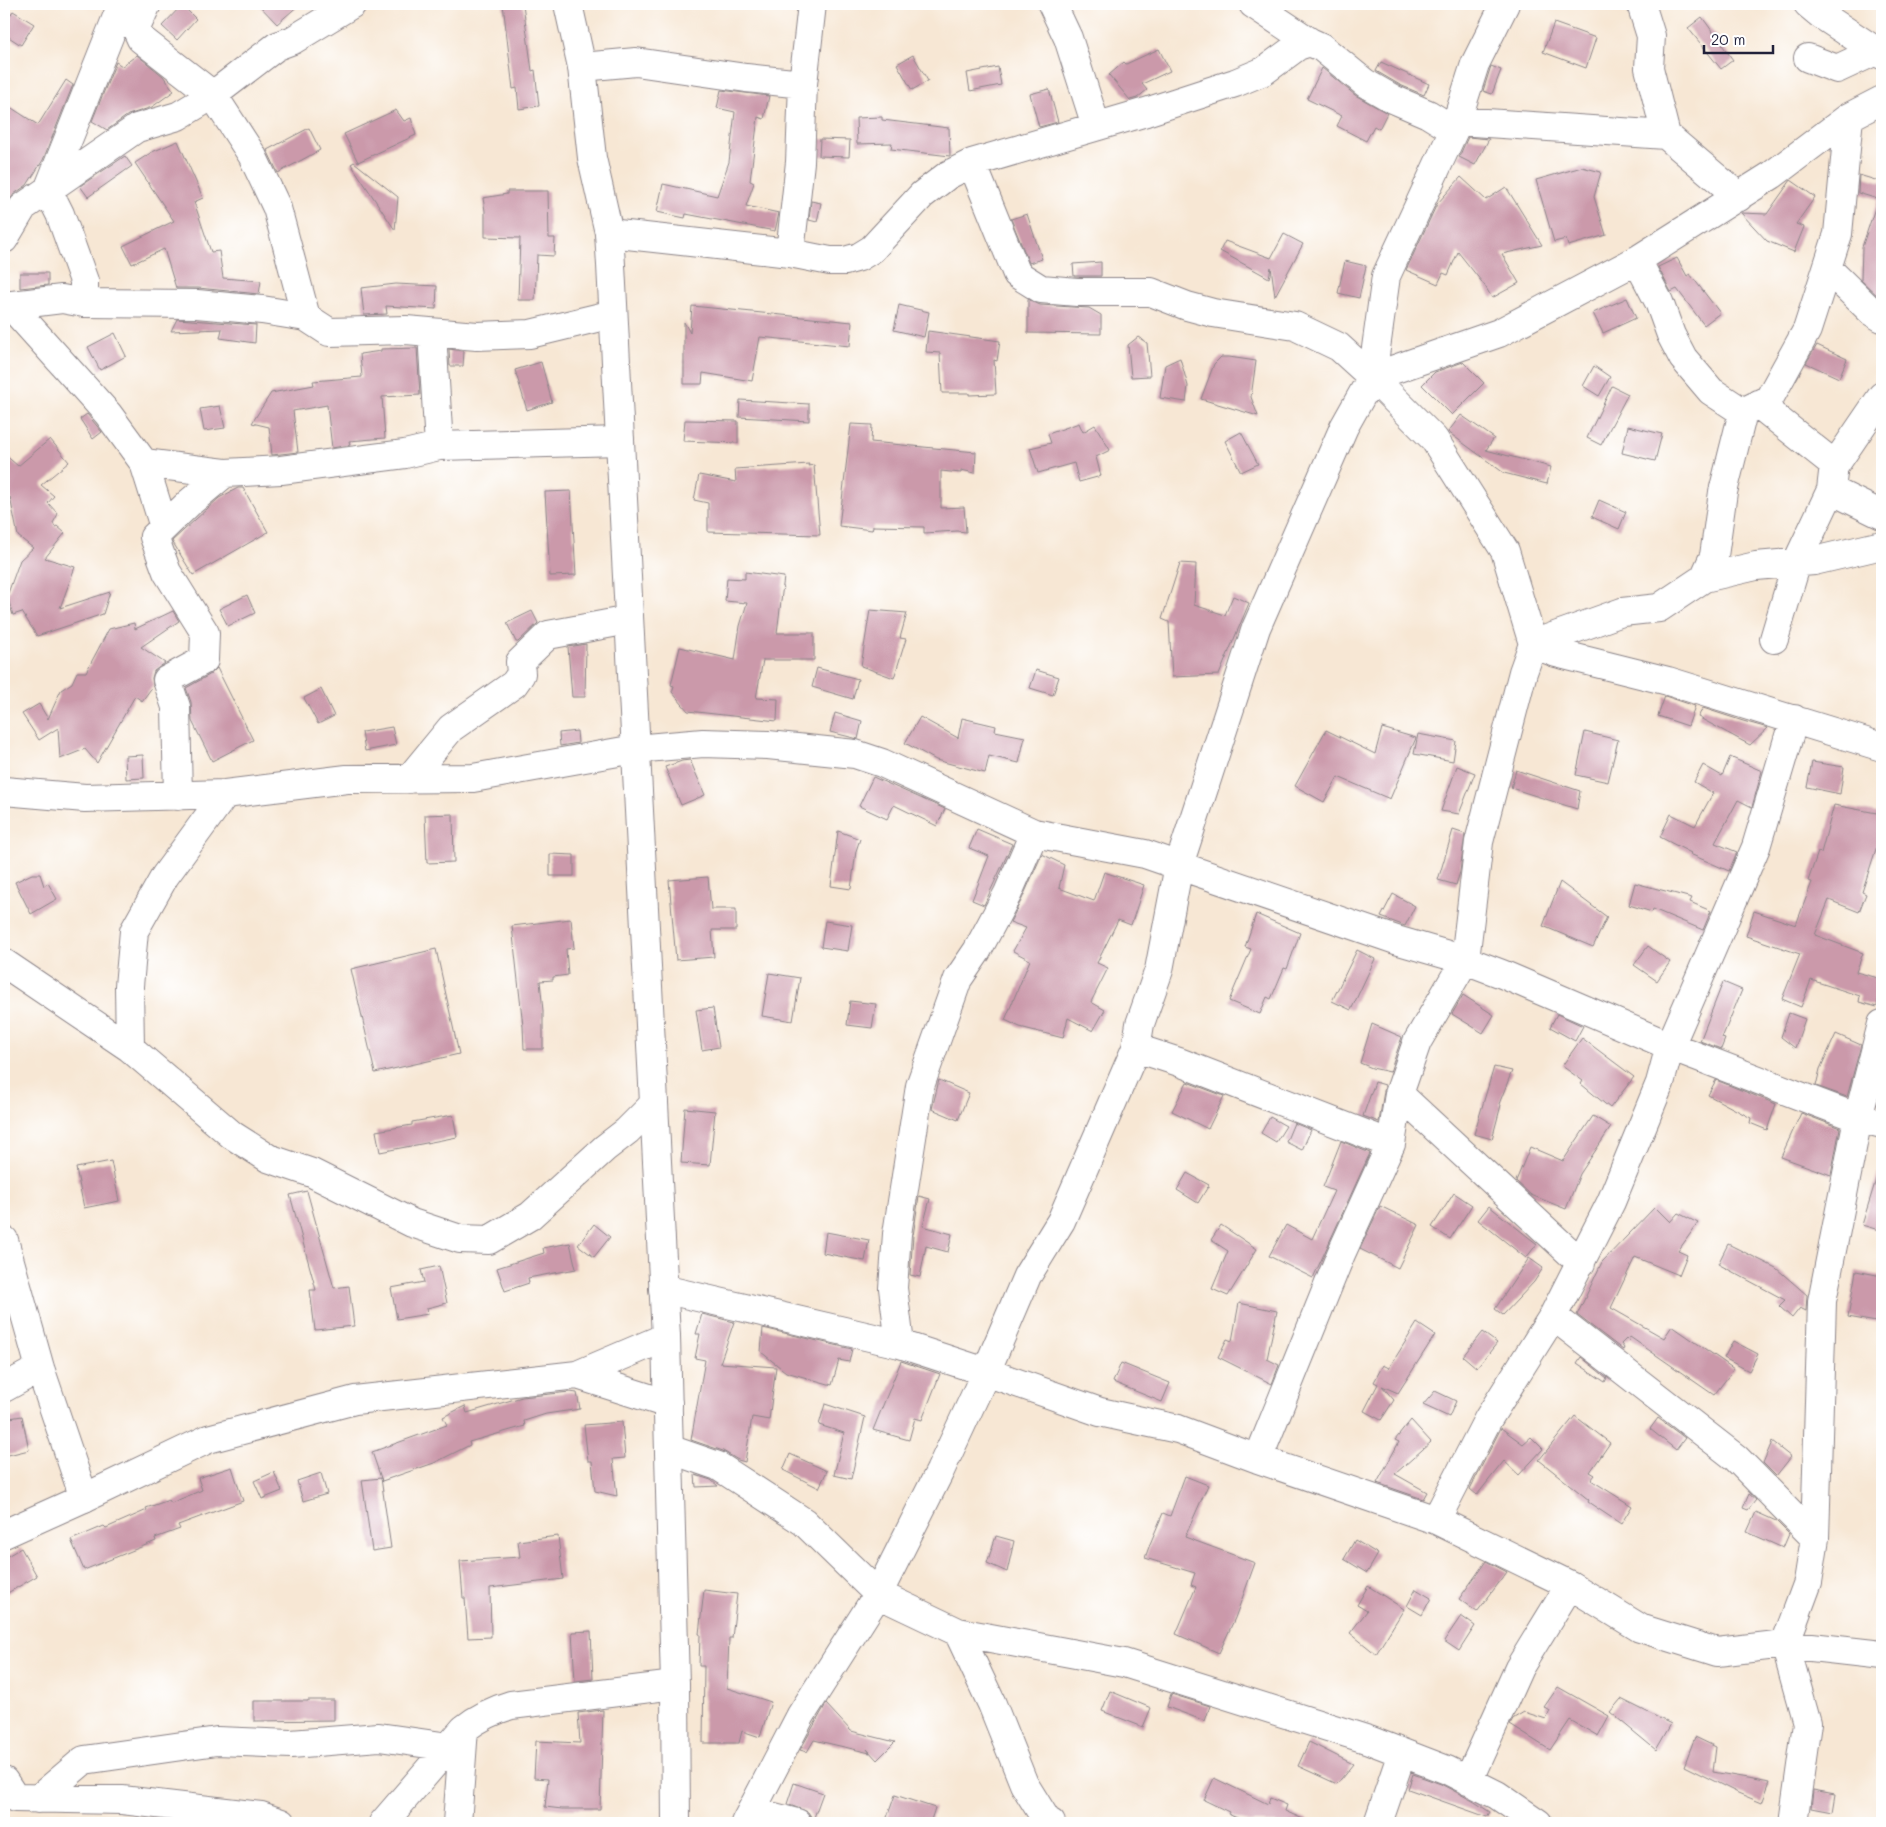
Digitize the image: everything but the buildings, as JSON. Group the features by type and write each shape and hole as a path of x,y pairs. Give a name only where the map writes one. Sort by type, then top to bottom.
{"main road":[{"path":"84,303 84,281 60,214 48,190 122,4"},
{"path":"147,4 136,28 141,39 213,95 252,155 277,208 306,318"},
{"path":"4,238 23,207 137,128 178,116 213,95 277,46 293,40 352,4"},
{"path":"568,4 582,67 592,158 609,233 614,314 666,1337 675,1685 676,1823"},
{"path":"790,253 800,154 803,84 812,4"},
{"path":"1052,4 1068,38 1096,126"},
{"path":"1253,4 1310,42 1321,47 1365,83 1394,99 1456,126 1666,135"},
{"path":"797,1823 748,1817 802,1715 878,1594 940,1471 986,1372 1027,1276 1061,1222 1136,1048 1140,1024 1159,970 1179,865 1256,628 1344,427 1372,377 1386,276 1456,126 1475,64 1505,4"},
{"path":"1642,4 1651,36 1649,68 1666,135 1739,197"},
{"path":"1808,4 1820,14 1880,51"},
{"path":"609,233 790,253 830,261 845,261 859,257 872,249 922,195 948,174 972,163 1146,112 1235,83 1264,71 1298,46 1310,42"},
{"path":"1808,58 1837,69 1880,51"},
{"path":"582,67 636,62 803,84"},
{"path":"1372,377 1499,334 1637,260 1772,175 1849,117 1882,100"},
{"path":"1704,578 1714,556 1722,492 1750,408 1769,399 1807,330 1828,269 1838,234 1849,117"},
{"path":"972,163 1017,274 1041,289 1077,292 1151,292 1187,306 1213,313 1294,326 1339,347 1434,438 1505,551 1533,644 1523,672 1479,842 1465,960 1417,1042 1399,1094 1391,1144 1341,1254 1258,1459"},
{"path":"1637,260 1659,302 1671,335 1683,358 1711,391 1750,408 1882,515"},
{"path":"1828,269 1872,312 1882,318"},
{"path":"7,306 62,299 84,303 197,304 262,310 306,318 329,332 406,330 477,336 530,334 614,314"},
{"path":"7,306 108,414 144,463 164,527"},
{"path":"432,332 439,446"},
{"path":"1774,639 1797,562 1833,477 1882,396"},
{"path":"144,463 225,473 281,470 405,454 439,446 620,441"},
{"path":"178,796 176,707 167,680 204,660 206,633 167,572 154,537 189,503 225,473"},
{"path":"1533,644 1622,612 1659,608 1704,578 1756,566 1814,561 1882,545"},
{"path":"409,779 451,728 514,684 521,674 520,662 548,635 629,620"},
{"path":"1533,644 1556,654 1668,681 1882,747"},
{"path":"1436,1520 1488,1419 1553,1316 1611,1202 1660,1083 1670,1046 1756,847 1794,719"},
{"path":"4,791 85,798 178,796 225,794 347,779 473,778 635,749 703,742 768,745 856,754 882,763 1034,833 1146,854 1396,940 1465,960 1670,1046 1870,1121"},
{"path":"130,1048 129,986 134,931 165,876 225,794"},
{"path":"900,1344 893,1288 897,1234 920,1086 958,979 977,951 1008,893 1034,833"},
{"path":"4,963 130,1048 232,1135 268,1158 312,1173 412,1223 460,1240 489,1240 530,1216 605,1148 627,1132 654,1104"},
{"path":"1793,1823 1807,1723 1786,1644 1808,1582 1814,1538 1822,1301 1870,1121 1882,1024"},
{"path":"1136,1048 1179,1062 1391,1144"},
{"path":"1399,1094 1580,1262"},
{"path":"4,1240 40,1368 84,1498"},
{"path":"663,1289 900,1344 1100,1412 1178,1429 1258,1459 1436,1520 1570,1585 1640,1628 1717,1652 1786,1644 1882,1655"},
{"path":"1553,1316 1736,1458 1814,1538"},
{"path":"4,1534 208,1439 355,1400 577,1375 666,1337"},
{"path":"4,1388 40,1368"},
{"path":"577,1375 668,1404"},
{"path":"669,1449 718,1466 804,1522 878,1594 958,1632 1124,1663 1369,1740 1447,1770 1497,1795 1538,1823"},
{"path":"1468,1781 1519,1668 1570,1585"},
{"path":"958,1632 992,1704 1024,1784 1050,1823"},
{"path":"383,1823 456,1738 476,1719 487,1716 496,1709 512,1705 675,1685"},
{"path":"38,1798 84,1760 217,1741 291,1744 379,1737 456,1738"},
{"path":"456,1738 457,1823"},
{"path":"1378,1823 1402,1753"},
{"path":"4,1781 16,1798 122,1800 261,1816 281,1823"}]}
